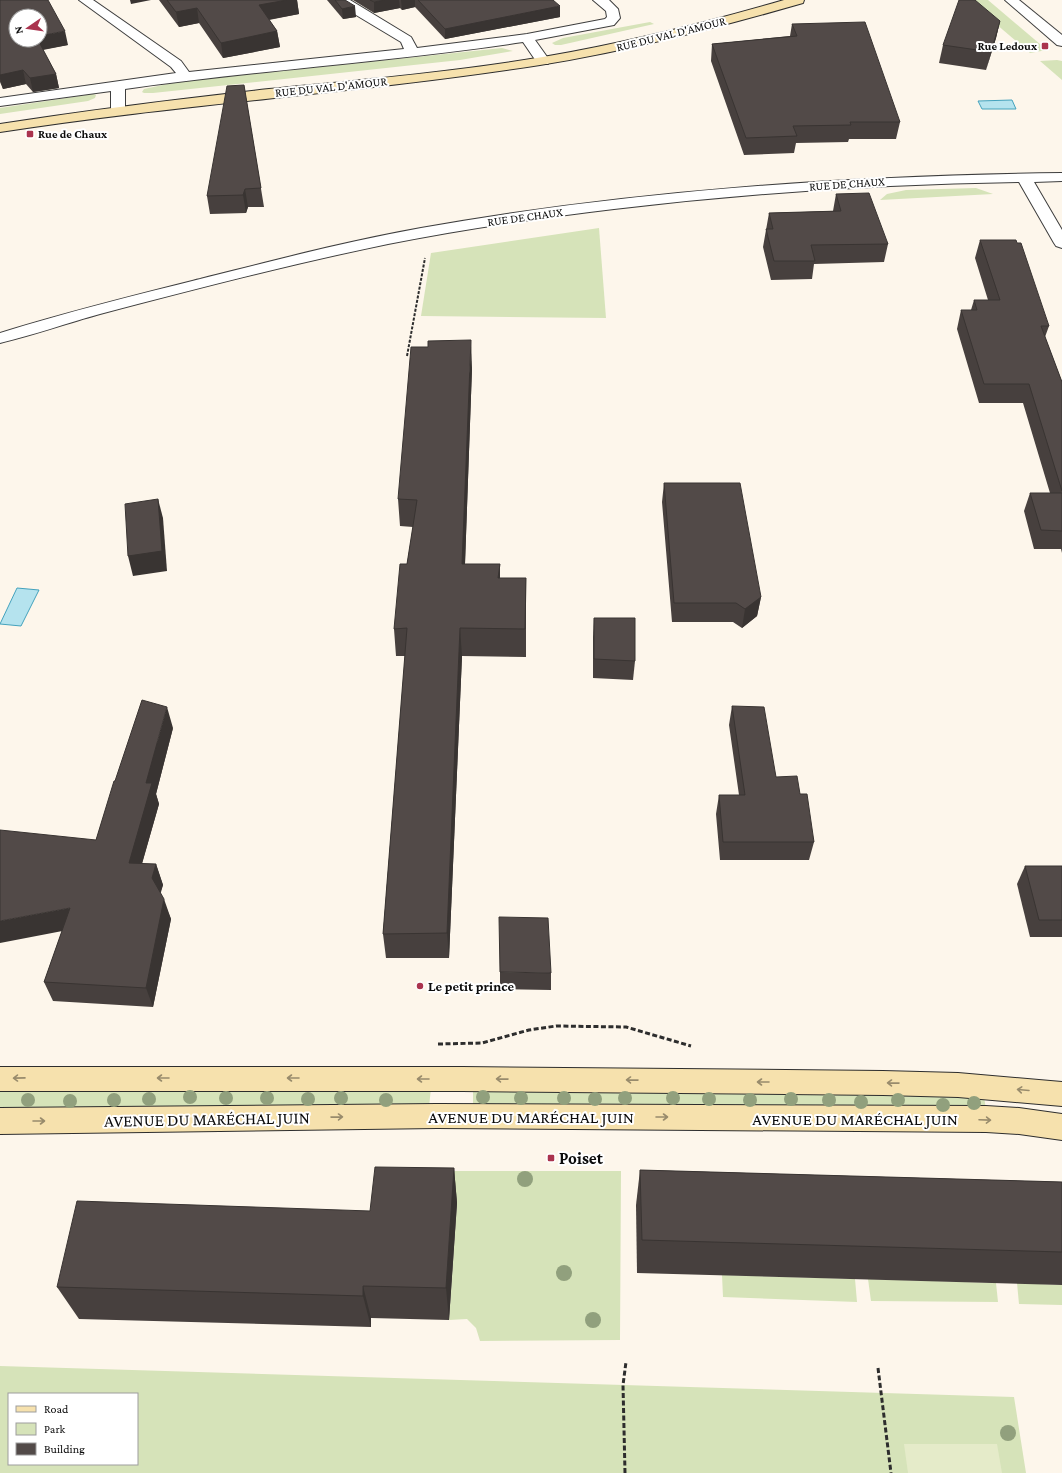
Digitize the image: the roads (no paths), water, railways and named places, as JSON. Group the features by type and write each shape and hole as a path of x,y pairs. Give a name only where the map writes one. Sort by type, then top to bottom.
{"main road":[{"name":"RUE DU VAL D'AMOUR","path":"0,128 118,110 436,76 543,61 661,38 798,0"},
{"path":"0,1079 462,1079 883,1083 958,1085 1062,1094"},
{"name":"AVENUE DU MARÉCHAL JUIN","path":"0,1121 445,1116 986,1119 1019,1121 1062,1127"}],"street":[{"path":"85,0 176,64 185,76"},
{"path":"342,0 406,40 412,54"},
{"name":"RUE DU VAL D'AMOUR","path":"0,102 185,76 412,54 527,38 609,22 614,18 612,10 608,5 599,0"},
{"path":"1011,0 1062,42"},
{"path":"527,38 543,61"},
{"path":"118,85 118,110"},
{"name":"RUE DE CHAUX","path":"0,338 166,292 324,253 419,234 521,217 678,197 828,185 929,179 1062,177"},
{"path":"1024,178 1062,243"}],"water":[{"path":"1012,100 1016,109 982,109 978,101"},
{"path":"17,588 39,590 21,626 0,624"}],"place":[{"name":"Rue Ledoux","path":"1045,46"},
{"name":"Rue de Chaux","path":"30,134"},
{"name":"Le petit prince","path":"420,986"},
{"name":"Poiset","path":"551,1158"}]}
